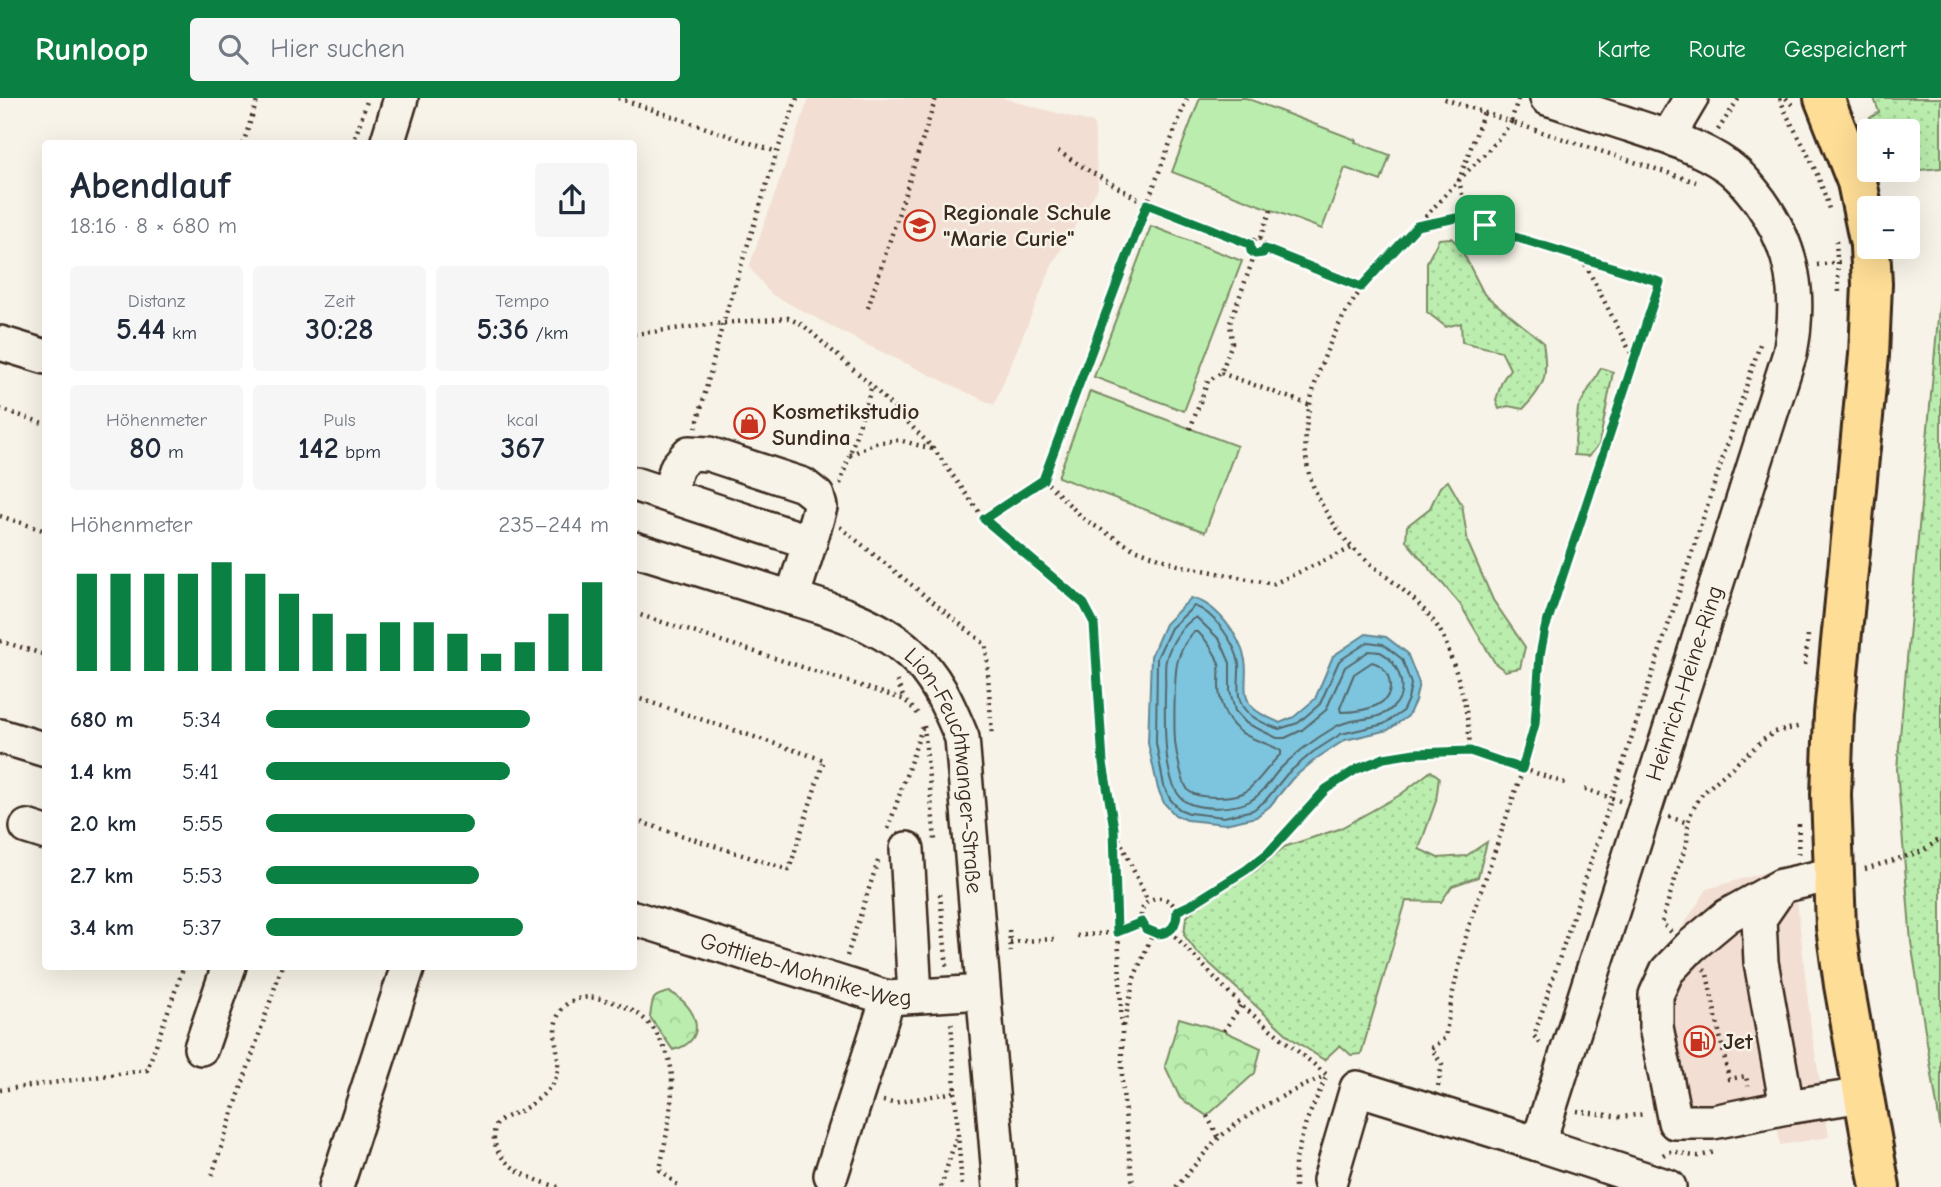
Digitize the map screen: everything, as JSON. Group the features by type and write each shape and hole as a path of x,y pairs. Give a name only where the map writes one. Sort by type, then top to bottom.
{"main road":[{"path":"1815,104 1844,146 1860,196"},
{"path":"1870,259 1869,355 1834,714 1831,795 1848,872 1836,927 1880,1187"}],"street":[{"path":"388,140 401,98"},
{"name":"Heinrich-Heine-Ring","path":"1538,1144 1790,353 1796,311 1794,283 1787,251 1773,221 1747,184 1728,166 1668,137 1547,98"},
{"path":"1668,137 1691,98"},
{"path":"0,342 42,356"},
{"path":"667,495 677,467 689,453 709,454 803,485 817,496 820,507 792,598"},
{"path":"637,485 810,542"},
{"name":"Lion-Feuchtwanger-Straße","path":"637,549 842,614 874,628 909,651 932,676 950,708 962,738 1000,1187"},
{"path":"0,736 42,749"},
{"path":"831,1175 901,997 921,847"},
{"path":"1848,872 1782,886 1727,916 1690,947 1667,971 1656,995 1656,1027 1675,1122 1713,1122 1864,1094"},
{"path":"1782,886 1759,919 1761,962 1787,1107"},
{"name":"Gottlieb-Mohnike-Weg","path":"637,919 901,997 983,992"},
{"path":"201,1048 228,970"},
{"path":"336,1187 407,970"},
{"path":"1330,1180 1357,1088 1669,1187"}],"path":[{"path":"244,140 258,98"},
{"path":"354,140 368,98"},
{"path":"618,98 777,152"},
{"path":"689,453 723,323 777,152 797,98"},
{"path":"868,309 936,98"},
{"path":"984,519 1043,480 1187,98"},
{"path":"1442,98 1697,183"},
{"path":"1462,104 1464,98"},
{"path":"1470,751 1462,691 1440,630 1407,593 1352,548 1327,514 1310,477 1306,447 1310,405 1320,371 1330,342 1361,287 1503,135 1511,122 1519,98"},
{"path":"1786,98 1815,104"},
{"path":"1430,1110 1438,1088 1442,1064 1432,1048 1445,1038 1467,932 1535,724 1540,655 1545,629 1660,282 1505,234 1471,215 1463,199 1459,180 1484,112"},
{"path":"1058,151 1147,204 1250,244"},
{"path":"1260,238 1271,210"},
{"path":"1417,226 1471,215"},
{"path":"1250,244 1260,238"},
{"path":"1255,254 1263,253 1265,249 1264,241 1260,238"},
{"path":"1250,244 1251,251 1255,254"},
{"path":"1265,249 1361,287"},
{"path":"1190,429 1208,381 1221,373 1232,343 1230,323 1255,254"},
{"path":"1582,258 1634,360"},
{"path":"637,334 788,318 803,325 872,386 934,449 984,519 1084,604 1094,623 1103,763 1114,828 1122,1083 1133,1187"},
{"path":"1543,1046 1534,1036 1764,331"},
{"path":"1221,373 1310,405"},
{"path":"0,410 42,423"},
{"path":"850,456 875,443 899,440 934,449"},
{"path":"1043,480 1085,520 1132,548 1178,565 1273,583 1352,548"},
{"path":"0,516 42,530"},
{"path":"840,527 986,645"},
{"path":"637,614 905,699 924,721 921,847"},
{"path":"0,641 42,654"},
{"path":"637,698 824,760 789,870 637,821"},
{"path":"1177,911 1246,870 1268,853 1326,789 1357,769 1384,758 1415,753 1470,751 1565,783"},
{"path":"1585,789 1644,809"},
{"path":"1114,828 1148,902"},
{"path":"1848,872 1923,851 1941,838"},
{"path":"939,886 950,995 962,1187"},
{"path":"1156,898 1165,899 1172,904 1177,911 1177,921 1170,931 1165,934 1146,929 1142,922 1143,908 1148,902 1156,898"},
{"path":"1077,936 1117,932 1142,922"},
{"path":"1170,931 1241,1005 1327,1075"},
{"path":"1122,1033 1134,978 1153,933"},
{"path":"1010,942 1054,939"},
{"path":"0,1090 147,1070 183,970"},
{"path":"212,1175 281,970"},
{"path":"558,1187 531,1179 507,1163 495,1147 494,1130 499,1121 542,1095 554,1080 558,1069 554,1027 560,1011 570,1001 586,997 607,1000 630,1009 648,1022 661,1041 670,1061 672,1088 660,1170 680,1187"},
{"path":"1224,1031 1241,1005"},
{"path":"1176,1187 1219,1138 1248,1116 1327,1075"},
{"path":"1295,1187 1295,1163 1306,1122 1327,1075"},
{"path":"871,1099 893,1103 955,1092"},
{"path":"1549,1110 1568,1109 1621,1117 1673,1111"},
{"path":"1207,1116 1219,1138"},
{"path":"941,1187 957,1133"}],"shaded area":[{"name":"Regionale Schule \"Marie Curie\"","path":"809,98 1002,98 1094,123 1098,188 1053,263 994,405 867,345 771,294 749,267"},
{"path":"1793,864 1811,1028 1829,1137 1780,1145 1777,1123 1701,1140 1656,1130 1636,1015 1648,979 1707,889"}],"green space":[{"path":"1200,98 1246,98 1390,155 1381,181 1345,168 1322,229 1172,172"},
{"path":"1874,98 1941,98 1941,168 1920,170 1920,119 1870,119 1879,112"},
{"path":"1151,226 1242,261 1184,411 1094,377"},
{"path":"1451,238 1459,245 1484,294 1543,342 1544,378 1537,393 1523,409 1508,406 1499,409 1496,400 1502,381 1510,369 1501,351 1462,342 1461,323 1446,327 1427,312 1427,262 1439,239"},
{"path":"1941,285 1941,1131 1911,942 1897,769"},
{"path":"1601,368 1613,372 1599,445 1589,456 1574,455 1578,408"},
{"path":"1090,391 1237,446 1205,532 1058,477"},
{"path":"1448,481 1462,505 1468,543 1493,600 1525,647 1520,668 1505,671 1495,663 1460,604 1406,541 1407,526 1430,508 1440,487"},
{"path":"1431,771 1439,777 1436,801 1419,849 1438,858 1466,856 1487,842 1478,877 1452,886 1441,902 1406,901 1361,1054 1351,1055 1340,1045 1324,1060 1291,1038 1196,951 1184,935 1186,918 1196,907 1257,870 1284,847 1339,829 1400,795"},
{"path":"670,992 687,1006 696,1023 692,1039 673,1050 650,1017 654,999"},
{"path":"1179,1018 1224,1031 1261,1048 1255,1073 1207,1116 1180,1098 1165,1066"}],"water":[{"path":"1191,598 1218,613 1232,631 1245,660 1247,698 1252,707 1263,715 1280,723 1294,717 1315,699 1333,656 1366,634 1386,637 1407,653 1419,683 1408,716 1388,730 1345,740 1317,758 1292,779 1270,806 1256,817 1225,824 1187,820 1175,815 1164,803 1158,789 1148,743 1151,656 1165,624"}],"place":[{"name":"Regionale Schule \"Marie Curie\"","path":"920,225"},
{"name":"Kosmetikstudio Sundina","path":"749,424"},
{"name":"Jet","path":"1700,1041"}],"route":[{"path":"1147,204 1250,244 1251,251 1255,254 1263,253 1265,249 1361,287 1417,226 1471,215 1485,225 1505,234 1660,282 1545,629 1540,655 1535,724 1522,769 1470,751 1415,753 1384,758 1357,769 1326,789 1268,853 1246,870 1177,911 1177,921 1170,931 1165,934 1153,933 1146,929 1142,922 1117,932 1114,828 1103,763 1094,623 1084,604 984,519 1043,480 1147,204"}]}
